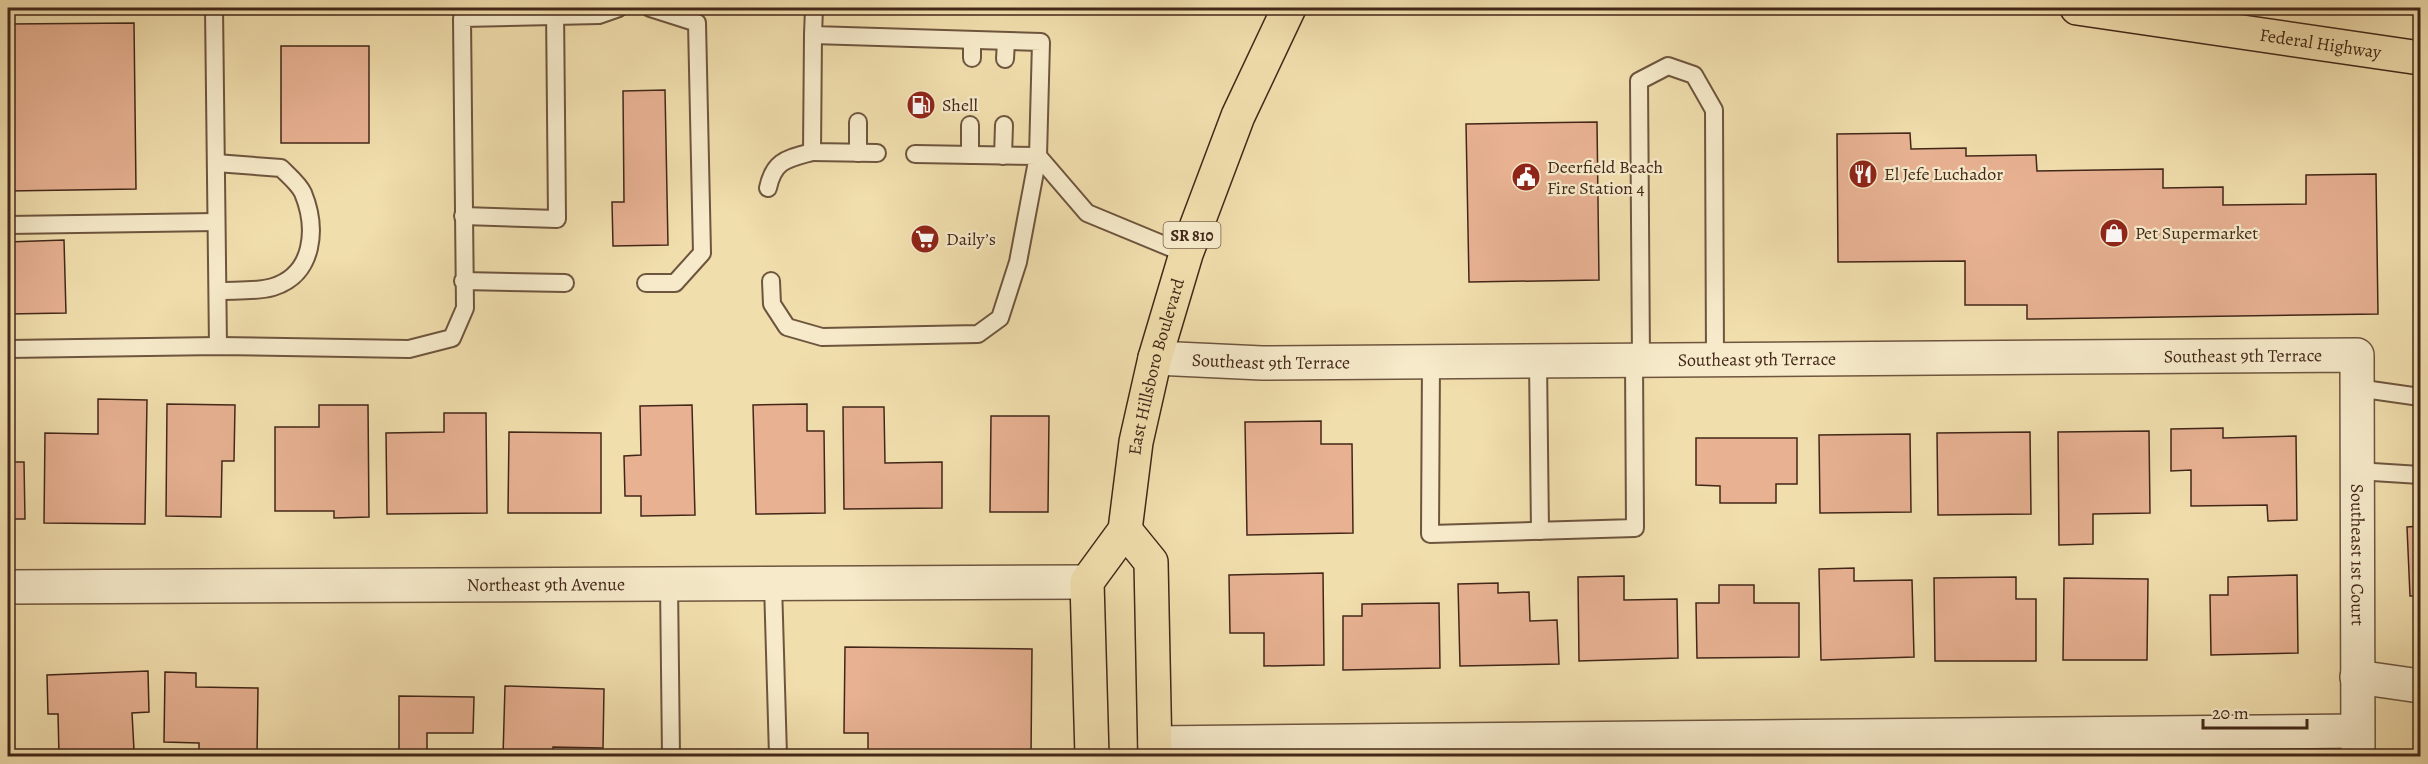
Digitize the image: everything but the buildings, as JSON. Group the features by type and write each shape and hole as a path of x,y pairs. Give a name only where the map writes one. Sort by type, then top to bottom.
{"main road":[{"name":"East Hillsboro Boulevard","path":"1087,582 1125,530 1136,442 1155,358 1186,254 1238,116 1289,8"},
{"name":"Federal Highway","path":"2078,8 2421,58"},
{"path":"1125,530 1151,562 1155,750"},
{"path":"1087,582 1092,756"}],"street":[{"name":"Southeast 9th Terrace","path":"1155,358 1262,363 2357,355"},
{"name":"Southeast 1st Court","path":"2357,355 2358,744"},
{"name":"Northeast 9th Avenue","path":"8,587 1087,582"},
{"path":"2357,677 2421,686"},
{"path":"1155,750 2358,744"}],"lane":[{"path":"214,8 218,346"},
{"path":"8,349 218,346 409,349 452,338 465,308 462,18 555,12 598,15 619,8"},
{"path":"646,284 675,283 702,253 697,23 651,8"},
{"path":"812,152 814,8"},
{"path":"463,216 556,219 555,12"},
{"path":"771,281 772,304 787,327 822,337 978,334 1000,318 1018,262 1038,156 1041,42 972,40 917,46 860,45 813,35"},
{"path":"972,40 972,58"},
{"path":"1005,59 1006,41"},
{"path":"1431,362 1430,534 1635,528 1639,81 1668,66 1694,75 1714,110 1715,360"},
{"path":"858,122 858,153"},
{"path":"970,125 970,155"},
{"path":"1003,156 1004,125"},
{"path":"768,188 771,173 784,160 812,152 877,153"},
{"path":"915,154 1038,156 1087,213 1186,254"},
{"path":"216,163 281,168 302,191 311,225 310,253 291,279 272,287 218,291"},
{"path":"8,225 216,222"},
{"path":"463,281 565,284"},
{"path":"1538,361 1540,531"},
{"path":"2357,388 2421,397"},
{"path":"2357,471 2421,475"},
{"path":"669,584 671,756"},
{"path":"773,584 778,756"}],"place":[{"name":"Shell","path":"921,105"},
{"name":"El Jefe Luchador","path":"1863,174"},
{"name":"Deerfield Beach Fire Station 4","path":"1526,177"},
{"name":"Pet Supermarket","path":"2114,233"},
{"name":"Daily’s","path":"925,239"}]}
